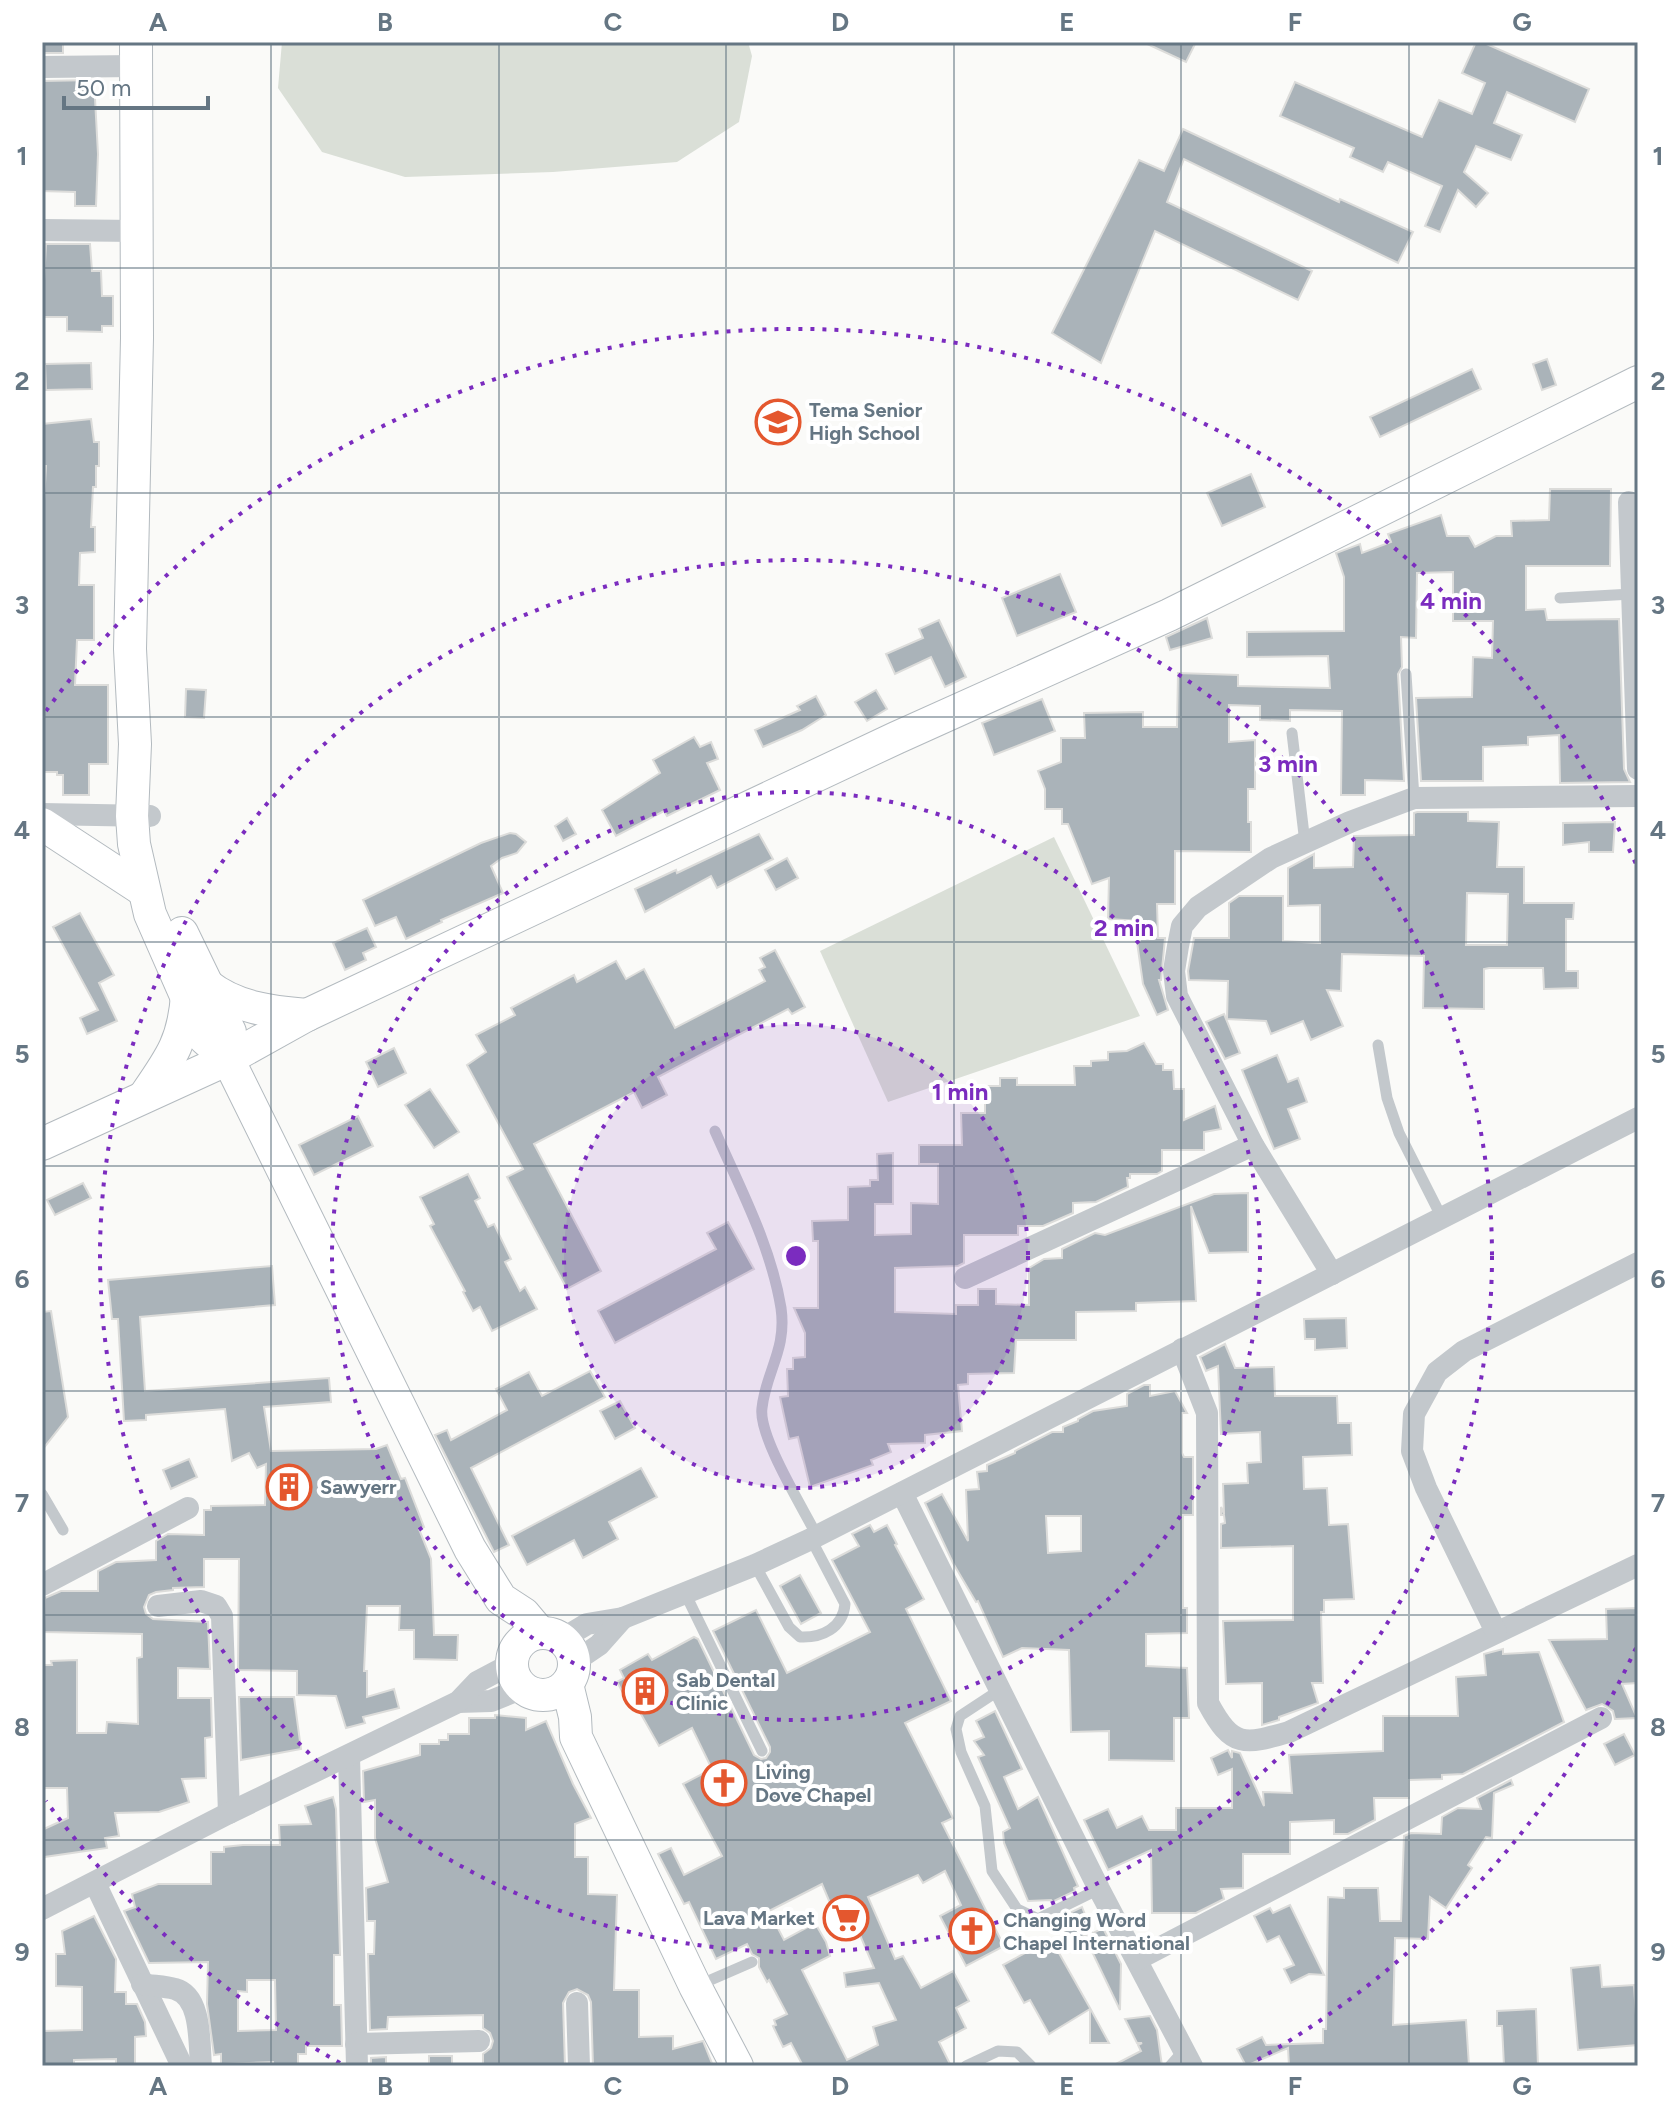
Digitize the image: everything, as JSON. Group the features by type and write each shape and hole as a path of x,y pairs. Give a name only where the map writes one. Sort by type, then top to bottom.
{"street":[{"path":"42,67 136,54 138,231 130,649 143,890 150,914 197,990 216,993 247,1006 307,1015"},
{"path":"42,230 138,231"},
{"path":"42,1144 228,1059 307,1015 896,738 1169,615 1638,382"},
{"path":"1629,502 1638,769"},
{"path":"1332,1274 1253,1145 1177,996 1174,971 1182,926 1198,907 1271,858 1414,798 1638,796"},
{"path":"42,814 141,816"},
{"path":"141,816 197,990 205,1039 228,1059 470,1549 501,1599 505,1623 542,1664 575,1717 576,1737 695,1986 737,2066"},
{"path":"42,824 143,890"},
{"path":"146,1094 181,1036 197,990"},
{"path":"42,1909 229,1813 458,1702 491,1701 542,1664 599,1645 623,1618 755,1565 814,1537 1638,1118"},
{"path":"965,1278 1253,1145"},
{"path":"1496,1632 1426,1488 1412,1451 1414,1414 1437,1372 1464,1351 1638,1263"},
{"path":"1182,1349 1207,1413 1208,1703 1221,1727 1236,1737 1255,1742 1289,1732 1638,1565"},
{"path":"902,1493 1099,1889 1138,1959 1182,2061"},
{"path":"42,1585 188,1508"},
{"path":"158,1606 201,1601 216,1606 222,1616 229,1813"},
{"path":"1138,1959 1601,1718"},
{"path":"349,1756 356,2055 479,2041"},
{"path":"95,1883 182,2066"},
{"path":"142,1984 178,1989 187,1995 197,2024 201,2066"},
{"path":"577,2003 579,2066"}],"lane":[{"path":"1560,598 1632,594"},
{"path":"1406,674 1414,798"},
{"path":"1292,733 1305,843"},
{"path":"1378,1045 1391,1110 1399,1133 1442,1218"},
{"path":"715,1131 774,1273 781,1310 780,1352 762,1406 763,1427 845,1604 838,1626 813,1637 800,1637 789,1627 755,1565"},
{"path":"42,1494 63,1530"},
{"path":"684,1592 762,1751"},
{"path":"1001,1689 960,1716 956,1729 961,1752 985,1806 992,1871 1017,1909 1038,1919 1099,1889"},
{"path":"695,1986 752,1962"},
{"path":"966,2066 998,2051 1017,2052 1031,2066"}],"shaded area":[{"path":"282,42 748,42 752,56 739,122 677,162 553,172 405,177 322,152 278,88"},
{"path":"1054,837 1140,1016 888,1102 820,951"}],"building":[{"path":"44,42 63,42 63,53 44,53"},
{"path":"1143,42 1196,42 1186,62"},
{"path":"1476,42 1589,89 1575,122 1507,92 1494,123 1522,135 1511,160 1476,146 1464,172 1488,193 1476,207 1458,190 1440,232 1425,226 1442,186 1388,162 1383,172 1350,157 1354,148 1280,116 1295,82 1422,137 1439,100 1472,114 1485,83 1462,73"},
{"path":"94,80 98,154 96,206 75,206 75,192 42,191 42,81"},
{"path":"1183,129 1339,202 1340,199 1413,232 1398,263 1184,159 1167,202 1312,271 1298,300 1155,231 1101,363 1052,333 1139,160 1164,171"},
{"path":"46,244 90,244 92,271 101,271 102,296 113,296 113,326 102,326 102,332 67,331 67,317 42,317"},
{"path":"1547,359 1556,385 1542,390 1533,364"},
{"path":"91,363 92,389 46,390 45,364"},
{"path":"1472,369 1481,389 1380,437 1370,417"},
{"path":"91,419 94,442 99,442 91,527 95,527 95,552 80,553 79,585 94,585 94,640 77,640 75,685 108,685 108,764 89,764 89,795 63,795 63,775 42,772 42,535 46,466 42,466 42,424"},
{"path":"1251,474 1265,507 1222,526 1207,493"},
{"path":"1550,489 1611,489 1610,566 1526,566 1526,610 1545,609 1547,620 1619,619 1624,769 1630,782 1560,783 1559,735 1528,737 1528,745 1483,747 1483,781 1421,781 1416,698 1472,697 1473,657 1492,658 1493,621 1453,621 1453,572 1417,573 1416,638 1401,637 1402,667 1398,674 1404,781 1365,780 1365,795 1341,795 1342,711 1290,710 1290,721 1260,720 1260,706 1229,705 1229,742 1255,740 1255,789 1248,789 1251,852 1175,851 1175,904 1157,904 1158,938 1165,938 1159,980 1168,1010 1157,1015 1143,984 1137,942 1140,941 1139,921 1108,919 1109,878 1092,884 1068,824 1062,824 1062,809 1045,809 1045,789 1038,771 1061,762 1061,738 1085,738 1084,713 1143,712 1143,727 1177,727 1178,673 1238,675 1238,686 1330,688 1328,656 1247,657 1247,632 1344,631 1344,577 1336,553 1360,544 1362,553 1391,542 1388,534 1441,515 1447,536 1469,536 1475,547 1496,536 1512,536 1511,521 1549,520"},
{"path":"1060,574 1076,612 1017,636 1002,598"},
{"path":"1207,618 1212,638 1170,650 1166,637"},
{"path":"939,620 966,677 945,687 931,657 895,674 886,654 923,638 919,629"},
{"path":"186,689 206,690 204,718 185,717"},
{"path":"876,690 887,709 867,721 855,702"},
{"path":"816,696 826,715 802,730 763,747 755,730 800,710 797,706"},
{"path":"1042,699 1055,731 994,755 982,723"},
{"path":"694,737 700,747 711,742 718,759 707,763 720,790 667,816 664,811 616,836 602,810 660,773 653,760"},
{"path":"1468,812 1468,821 1499,822 1497,867 1524,867 1524,903 1574,903 1573,919 1566,919 1566,971 1578,971 1578,988 1544,989 1543,968 1489,968 1484,969 1484,1009 1423,1008 1424,956 1342,954 1341,991 1327,990 1343,1026 1311,1040 1303,1021 1271,1034 1266,1021 1227,1019 1228,981 1189,980 1194,938 1229,938 1229,903 1239,896 1283,896 1283,941 1320,943 1320,905 1288,906 1288,868 1314,854 1314,868 1353,867 1354,836 1414,835 1414,813","holes":["1467,893 1508,894 1507,945 1466,945"]},
{"path":"567,818 576,834 563,841 555,826"},
{"path":"1615,822 1613,852 1589,852 1589,842 1563,845 1563,823"},
{"path":"510,833 526,842 517,853 491,866 503,893 406,939 396,917 375,926 363,900 481,843"},
{"path":"759,834 773,859 717,888 711,876 645,912 635,889 676,870 677,873"},
{"path":"787,858 798,878 776,890 765,870"},
{"path":"80,913 114,975 99,983 117,1021 87,1034 80,1018 98,1010 53,927"},
{"path":"367,928 376,947 363,953 366,960 345,970 333,943"},
{"path":"775,950 805,1007 792,1014 788,1009 658,1077 667,1095 642,1108 634,1092 534,1144 601,1271 567,1289 507,1177 523,1169 467,1065 486,1052 476,1035 515,1015 511,1008 574,975 577,982 616,961 626,979 644,969 675,1028 765,981 759,970 765,967 760,958"},
{"path":"1224,1014 1240,1053 1225,1059 1206,1022"},
{"path":"1144,1043 1156,1064 1163,1064 1163,1070 1173,1070 1174,1089 1184,1089 1184,1120 1215,1106 1221,1129 1204,1132 1204,1150 1162,1150 1162,1171 1157,1174 1130,1174 1128,1187 1096,1202 1073,1203 1073,1213 1043,1226 1018,1226 1018,1235 964,1235 964,1263 958,1266 895,1268 895,1312 956,1314 956,1305 978,1305 978,1289 996,1289 996,1304 1029,1305 1029,1268 1044,1259 1062,1258 1062,1249 1095,1233 1105,1235 1214,1194 1248,1193 1248,1252 1209,1253 1191,1206 1196,1301 1136,1303 1136,1311 1076,1312 1076,1340 1016,1340 1014,1373 968,1374 968,1384 958,1385 962,1431 925,1435 925,1443 888,1444 891,1452 871,1460 873,1465 810,1487 798,1437 789,1439 780,1397 788,1396 787,1369 793,1369 793,1358 805,1357 805,1333 794,1308 818,1308 818,1241 813,1241 812,1221 848,1220 848,1187 870,1186 870,1180 878,1180 877,1154 893,1153 893,1204 875,1204 875,1235 911,1234 911,1203 938,1204 938,1164 919,1164 919,1145 962,1145 961,1113 985,1113 985,1086 1000,1086 1000,1078 1017,1078 1017,1085 1075,1085 1074,1066 1091,1066 1091,1061 1108,1060 1108,1052 1127,1051"},
{"path":"394,1048 406,1073 378,1087 366,1062"},
{"path":"1277,1055 1288,1082 1298,1078 1307,1102 1288,1109 1300,1139 1274,1149 1242,1070"},
{"path":"430,1089 459,1132 434,1148 405,1105"},
{"path":"358,1116 373,1146 314,1175 299,1145"},
{"path":"468,1174 480,1198 475,1201 488,1227 494,1224 511,1259 505,1262 520,1291 525,1287 537,1309 492,1331 480,1307 473,1311 430,1226 434,1224 420,1197"},
{"path":"83,1183 91,1198 55,1215 47,1200"},
{"path":"728,1222 754,1269 615,1343 598,1311 716,1249 707,1233"},
{"path":"272,1266 275,1305 140,1317 145,1391 329,1378 331,1402 264,1407 271,1451 376,1449 387,1445 401,1479 405,1478 424,1527 419,1529 431,1559 434,1635 458,1635 457,1660 414,1659 414,1630 399,1630 400,1606 367,1606 364,1671 367,1671 367,1697 394,1689 399,1708 363,1717 365,1723 346,1728 336,1696 297,1695 297,1671 238,1670 239,1559 204,1559 204,1587 156,1592 149,1595 144,1607 146,1614 153,1619 208,1622 210,1669 178,1668 178,1698 211,1698 212,1737 205,1738 206,1778 182,1779 189,1802 159,1812 115,1813 119,1836 105,1838 107,1848 44,1857 44,1829 68,1818 67,1788 44,1788 42,1665 52,1665 51,1661 77,1660 77,1733 106,1733 107,1722 138,1724 137,1658 142,1657 142,1634 44,1632 45,1598 61,1591 98,1591 98,1571 116,1562 156,1560 156,1541 168,1534 204,1535 204,1510 211,1510 211,1506 265,1505 266,1464 257,1468 249,1453 232,1461 225,1409 146,1415 146,1420 124,1421 118,1319 112,1319 108,1280"},
{"path":"51,1311 68,1417 42,1450 42,1312"},
{"path":"1346,1318 1347,1348 1315,1350 1315,1339 1305,1339 1304,1319"},
{"path":"1225,1344 1235,1368 1274,1367 1275,1396 1337,1396 1338,1423 1351,1423 1352,1455 1303,1457 1304,1489 1327,1488 1329,1525 1348,1524 1354,1599 1324,1600 1324,1612 1321,1612 1323,1683 1312,1683 1318,1703 1262,1725 1262,1683 1226,1684 1223,1621 1293,1620 1293,1546 1221,1548 1221,1524 1225,1523 1224,1515 1221,1515 1221,1507 1224,1514 1223,1484 1248,1483 1247,1463 1261,1462 1260,1432 1221,1434 1218,1366 1206,1371 1200,1357"},
{"path":"590,1371 605,1397 471,1468 509,1545 494,1552 435,1435 447,1430 451,1440 507,1410 496,1389 529,1372 542,1396"},
{"path":"1144,1385 1150,1385 1150,1396 1175,1391 1187,1413 1182,1413 1182,1453 1184,1457 1193,1457 1193,1515 1183,1515 1183,1608 1187,1608 1187,1633 1146,1634 1146,1666 1187,1668 1189,1718 1174,1718 1174,1761 1109,1760 1109,1731 1071,1732 1069,1650 1022,1648 1003,1657 978,1601 953,1563 925,1503 942,1494 968,1541 966,1490 979,1489 977,1472 987,1471 987,1465 1052,1432 1063,1432 1063,1427 1093,1411 1127,1406 1127,1394","holes":["1046,1516 1081,1516 1081,1551 1048,1553"]},
{"path":"620,1401 635,1428 615,1439 600,1411"},
{"path":"189,1459 197,1477 171,1489 163,1470"},
{"path":"641,1468 657,1497 609,1522 618,1539 583,1558 574,1540 527,1565 512,1536"},
{"path":"870,1525 874,1532 887,1525 924,1599 906,1609 951,1701 905,1723 953,1818 942,1823 1004,1946 966,1966 940,1916 961,1905 945,1871 923,1883 918,1875 868,1897 895,1959 903,1956 921,1988 953,1971 969,2001 956,2008 966,2028 939,2042 951,2066 803,2066 791,2043 783,2047 773,2026 776,2025 774,2020 787,2014 759,1967 759,1958 752,1954 747,1944 716,1959 689,1902 684,1904 658,1854 671,1848 684,1875 722,1856 683,1784 712,1769 692,1728 659,1746 633,1700 628,1702 617,1682 624,1678 620,1670 648,1654 652,1660 694,1637 698,1639 754,1755 766,1758 770,1747 713,1631 756,1610 787,1673 870,1632 832,1560 859,1546 852,1534","holes":["822,1884 838,1922 852,1916 874,1968 844,1973 846,1987 879,1983 896,2020 873,2027 878,2045 847,2060 802,1970 830,1956 826,1942 815,1923 784,1940 769,1911"]},
{"path":"800,1575 821,1613 801,1624 780,1586"},
{"path":"1638,1608 1638,1683 1622,1684 1637,1718 1615,1719 1613,1711 1602,1704 1586,1710 1549,1640 1607,1639 1606,1609"},
{"path":"1503,1649 1503,1654 1539,1652 1564,1722 1463,1774 1442,1775 1442,1779 1409,1780 1409,1798 1374,1798 1375,1820 1348,1834 1334,1834 1334,1820 1290,1822 1290,1854 1243,1854 1243,1888 1221,1889 1224,1899 1196,1913 1152,1913 1151,1850 1108,1870 1084,1820 1108,1809 1117,1828 1142,1816 1149,1830 1176,1830 1176,1808 1232,1808 1232,1769 1218,1775 1211,1758 1228,1750 1232,1758 1232,1751 1240,1753 1264,1806 1263,1792 1292,1793 1289,1755 1383,1751 1383,1716 1458,1716 1456,1677 1486,1675 1484,1654"},
{"path":"239,1697 294,1697 301,1749 241,1760"},
{"path":"995,1711 1022,1769 1004,1777 1018,1809 1038,1797 1078,1886 1074,1888 1075,1891 1052,1902 1028,1901 1004,1843 1003,1832 1010,1828 978,1757 984,1755 974,1741 984,1737 976,1721"},
{"path":"495,1715 526,1718 526,1730 546,1721 591,1818 575,1824 575,1857 588,1857 588,1894 617,1895 614,1990 639,1990 639,2037 673,2036 673,2049 703,2041 713,2066 593,2066 591,2002 588,1995 577,1989 569,1992 563,2003 565,2066 483,2066 483,2054 491,2048 493,2041 490,2033 483,2028 483,2015 388,2017 387,2029 370,2030 368,1954 374,1954 375,1921 367,1921 366,1888 388,1882 375,1838 375,1800 364,1802 363,1771 420,1755 420,1744 439,1744 439,1740 448,1740 448,1734 469,1734 469,1718 495,1718"},
{"path":"1624,1734 1635,1755 1615,1765 1604,1744"},
{"path":"1511,1780 1513,1785 1494,1793 1492,1838 1486,1837 1468,1865 1472,1868 1446,1908 1430,1897 1428,1939 1395,1938 1393,2025 1466,2020 1469,2066 1289,2066 1288,2048 1246,2066 1237,2049 1262,2037 1266,2045 1323,2043 1323,2029 1326,2029 1328,1897 1344,1898 1344,1888 1378,1888 1380,1921 1401,1921 1404,1836 1411,1833 1441,1834 1442,1817 1458,1808 1481,1809 1477,1798"},
{"path":"333,1797 336,1809 340,1955 334,1955 334,2005 341,2005 342,2046 306,2046 306,2054 298,2054 298,2066 273,2066 273,2062 221,2064 221,2054 214,2055 207,2004 208,1962 149,1963 124,1911 135,1907 132,1894 158,1884 211,1884 211,1852 224,1852 224,1847 243,1845 280,1845 279,1825 311,1824 305,1806","holes":["247,1980 275,1980 276,2030 238,2031 238,1991 247,1992"]},
{"path":"1290,1905 1324,1975 1309,1974 1291,1983 1284,1969 1294,1965 1279,1936 1267,1942 1254,1916 1270,1908 1273,1913"},
{"path":"1082,1907 1092,1932 1069,1943 1059,1918"},
{"path":"94,1916 116,1959 115,1992 126,1992 126,2004 137,2004 145,2022 146,2036 135,2037 135,2064 116,2064 116,2059 42,2064 42,2031 82,2030 82,1987 56,1986 56,1954 65,1954 62,1931"},
{"path":"1103,1928 1121,1964 1120,2010 1085,1937"},
{"path":"1051,1939 1109,2043 1090,2043 1090,2009 1049,2034 1030,2000 1024,2003 1003,1965"},
{"path":"1600,1965 1602,1987 1634,1985 1638,2045 1578,2050 1571,1968"},
{"path":"1536,2009 1538,2066 1504,2066 1502,2026 1497,2026 1497,2011"},
{"path":"1150,2016 1157,2030 1162,2066 1112,2066 1141,2051 1138,2045 1142,2043 1137,2043 1125,2019"},
{"path":"429,2056 452,2056 452,2066 429,2066"},
{"path":"386,2057 386,2066 371,2066 371,2058"}],"place":[{"name":"Tema Senior High School","path":"778,422"},
{"name":"Sawyerr","path":"289,1487"},
{"name":"Sab Dental Clinic","path":"645,1691"},
{"name":"Living Dove Chapel","path":"724,1783"},
{"name":"Lava Market","path":"846,1918"},
{"name":"Changing Word Chapel International","path":"972,1931"}]}
